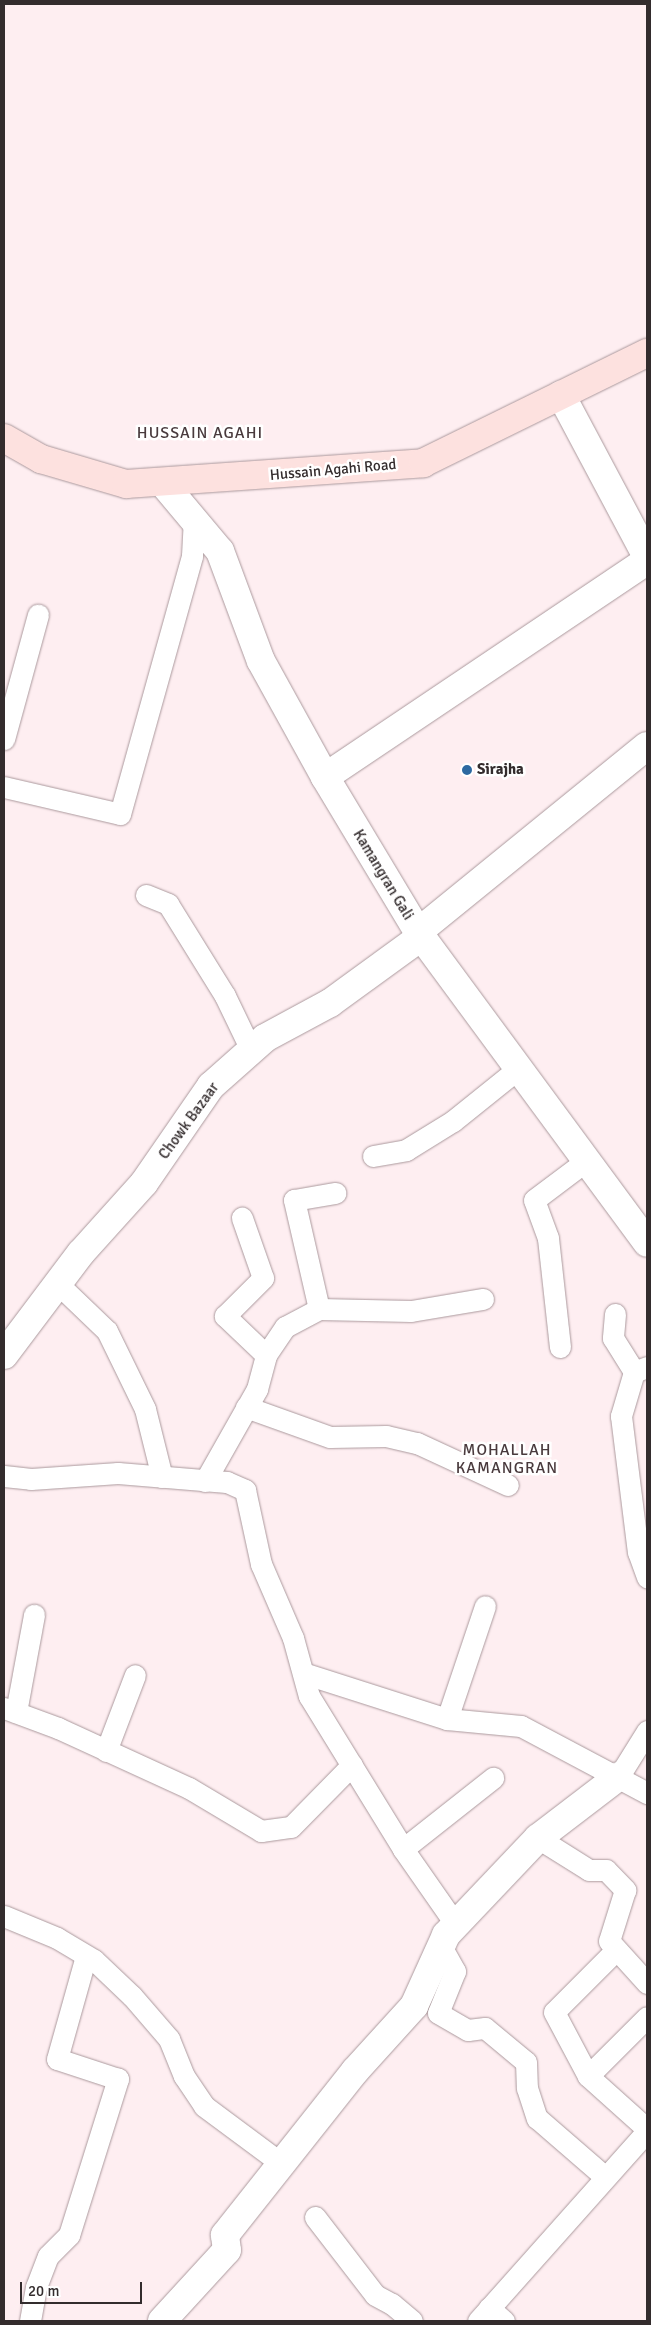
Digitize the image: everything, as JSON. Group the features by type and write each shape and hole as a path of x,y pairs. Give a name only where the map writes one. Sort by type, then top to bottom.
{"main road":[{"name":"Hussain Agahi Road","path":"4,438 41,459 126,484 423,463 647,353"}],"street":[{"path":"324,776 647,559 561,395"},
{"name":"Kamangran Gali","path":"162,482 220,551 261,661 324,776 420,935 647,1243"},
{"name":"Chowk Bazaar","path":"4,1355 57,1283 144,1183 212,1086 265,1038 330,1003 420,935 647,746"},
{"path":"162,2321 227,2250 226,2235 355,2071 414,2006 449,1936 538,1838 619,1776"}],"lane":[{"path":"4,787 120,814 192,556 194,521"},
{"path":"4,739 38,615"},
{"path":"146,895 168,904 225,996 251,1050"},
{"path":"374,1156 406,1150 437,1131 519,1068"},
{"path":"560,1347 548,1238 534,1200 587,1160"},
{"path":"318,1309 294,1200 335,1192"},
{"path":"242,1218 264,1278 226,1316 266,1355"},
{"path":"57,1283 107,1331 145,1409 162,1477"},
{"path":"205,1481 257,1389 266,1355 285,1328 318,1309 411,1311 482,1299"},
{"path":"615,1314 613,1338 641,1369 620,1416 638,1552 647,1577"},
{"path":"246,1407 330,1436 386,1436 417,1443 508,1485"},
{"path":"4,1476 31,1479 118,1473 227,1482 245,1490 261,1564 293,1638 309,1696 403,1850 449,1936 455,1971 438,2013 468,2030 485,2028 526,2062 527,2088 537,2118 604,2176"},
{"path":"447,1719 485,1606"},
{"path":"34,1615 10,1710 189,1788 261,1831 290,1827 352,1765"},
{"path":"302,1673 447,1719 521,1726 619,1776 647,1793"},
{"path":"106,1751 135,1675"},
{"path":"619,1776 647,1731"},
{"path":"403,1850 493,1778"},
{"path":"538,1838 589,1870 606,1870 624,1890 609,1941 615,1951 647,1983"},
{"path":"4,1916 57,1938 86,1956 132,1996 169,2039 184,2076 204,2106 282,2164"},
{"path":"490,2317 604,2176 647,2130 588,2076 554,2012 615,1951"},
{"path":"30,2321 36,2287 48,2256 69,2235 118,2079 57,2059 86,1956"},
{"path":"588,2076 647,2017"},
{"path":"315,2217 374,2295 392,2304 412,2321"}],"place":[{"name":"Sirajha","path":"467,770"}],"district":[{"name":"HUSSAIN AGAHI","path":"200,433"},
{"name":"MOHALLAH KAMANGRAN","path":"507,1459"}]}
